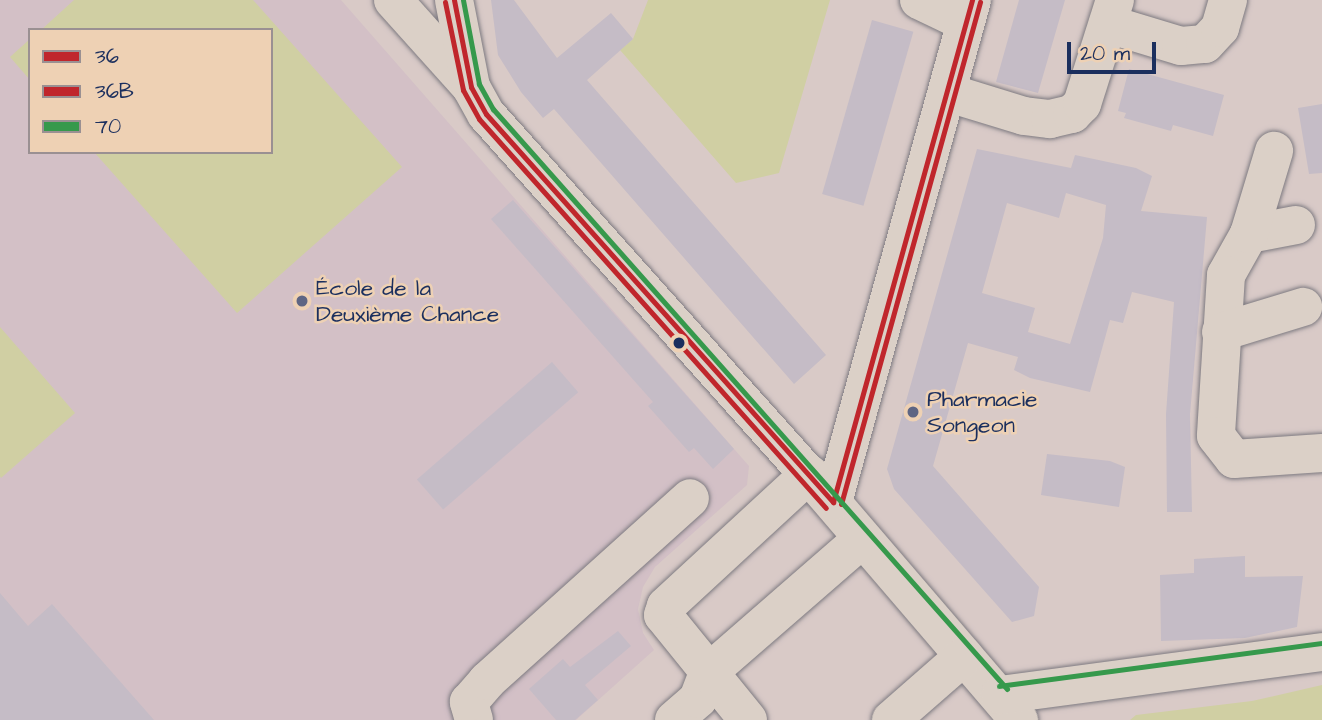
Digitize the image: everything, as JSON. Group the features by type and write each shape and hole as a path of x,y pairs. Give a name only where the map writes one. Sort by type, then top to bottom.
{"street":[{"path":"393,0 471,87 486,114 809,474 862,539 1009,707 1083,684 1322,652 1322,646"},
{"path":"454,0 471,87"},
{"path":"833,502 969,11 919,0"},
{"path":"948,93 1024,116 1050,119 1072,114 1082,104 1112,12 1181,46 1205,44 1220,29 1228,0"},
{"path":"1275,151 1249,234 1226,275 1216,436 1234,458 1322,453"},
{"path":"1249,234 1296,225"},
{"path":"1221,332 1303,307"},
{"path":"748,720 664,623 666,606 809,474"},
{"path":"474,720 469,702 487,681 690,498"},
{"path":"674,720 698,699 708,673 862,539"},
{"path":"891,720 964,656"},
{"path":"1066,720 1083,684"}],"shaded area":[{"name":"École de la Deuxième Chance","path":"0,0 341,0 749,466 747,485 655,567 643,587 638,609 643,633 654,650 576,720 0,720"}],"green space":[{"path":"74,0 253,0 402,167 237,313 96,154 273,154 273,28 43,28"},
{"path":"648,0 830,0 779,173 736,183 620,50 633,39"},
{"path":"28,41 28,78 10,57"},
{"path":"0,327 75,413 1,478 0,476"},
{"path":"1322,685 1322,720 1130,720 1136,715 1252,701"}],"building":[{"path":"491,0 514,0 557,58 611,13 633,39 587,80 826,355 794,384 554,109 543,118 521,92 498,55"},
{"path":"1019,0 1065,0 1038,93 996,82"},
{"path":"872,20 913,32 863,206 822,194"},
{"path":"1129,69 1224,95 1213,136 1173,125 1171,131 1124,118 1126,113 1118,111"},
{"path":"1322,104 1322,173 1309,174 1298,108"},
{"path":"977,149 1071,168 1075,155 1136,168 1152,176 1141,211 1207,217 1190,414 1192,512 1167,512 1166,414 1174,302 1132,292 1123,323 1110,320 1090,392 1030,378 1014,370 1018,357 968,343 933,466 1039,587 1034,616 1012,622 894,489 887,469","holes":["1066,193 1106,205 1103,238 1070,344 1028,332 1035,308 982,293 1007,203 1059,218"]},
{"path":"513,200 734,449 713,469 694,448 689,452 648,406 653,402 491,219"},
{"path":"552,362 578,392 443,510 417,479"},
{"path":"1047,454 1110,461 1125,467 1119,507 1041,495"},
{"path":"1245,556 1245,577 1303,576 1297,627 1245,638 1161,641 1160,575 1194,573 1194,559"},
{"path":"0,593 28,626 52,604 154,720 0,720"},
{"path":"618,631 631,646 585,685 598,700 575,720 556,720 529,689 563,659 570,667"}],"transit line":[{"name":"36","path":"454,0 471,87 486,114 833,502"},
{"name":"70","path":"463,0 479,84 493,109 1007,689"},
{"name":"36","path":"833,502 972,0"},
{"name":"36B","path":"445,2 463,90 479,119 826,508"},
{"name":"36B","path":"841,504 980,2"},
{"name":"70","path":"999,686 1321,643"}],"place":[{"name":"École de la Deuxième Chance","path":"302,301"},
{"name":"Pharmacie Songeon","path":"913,412"}]}
